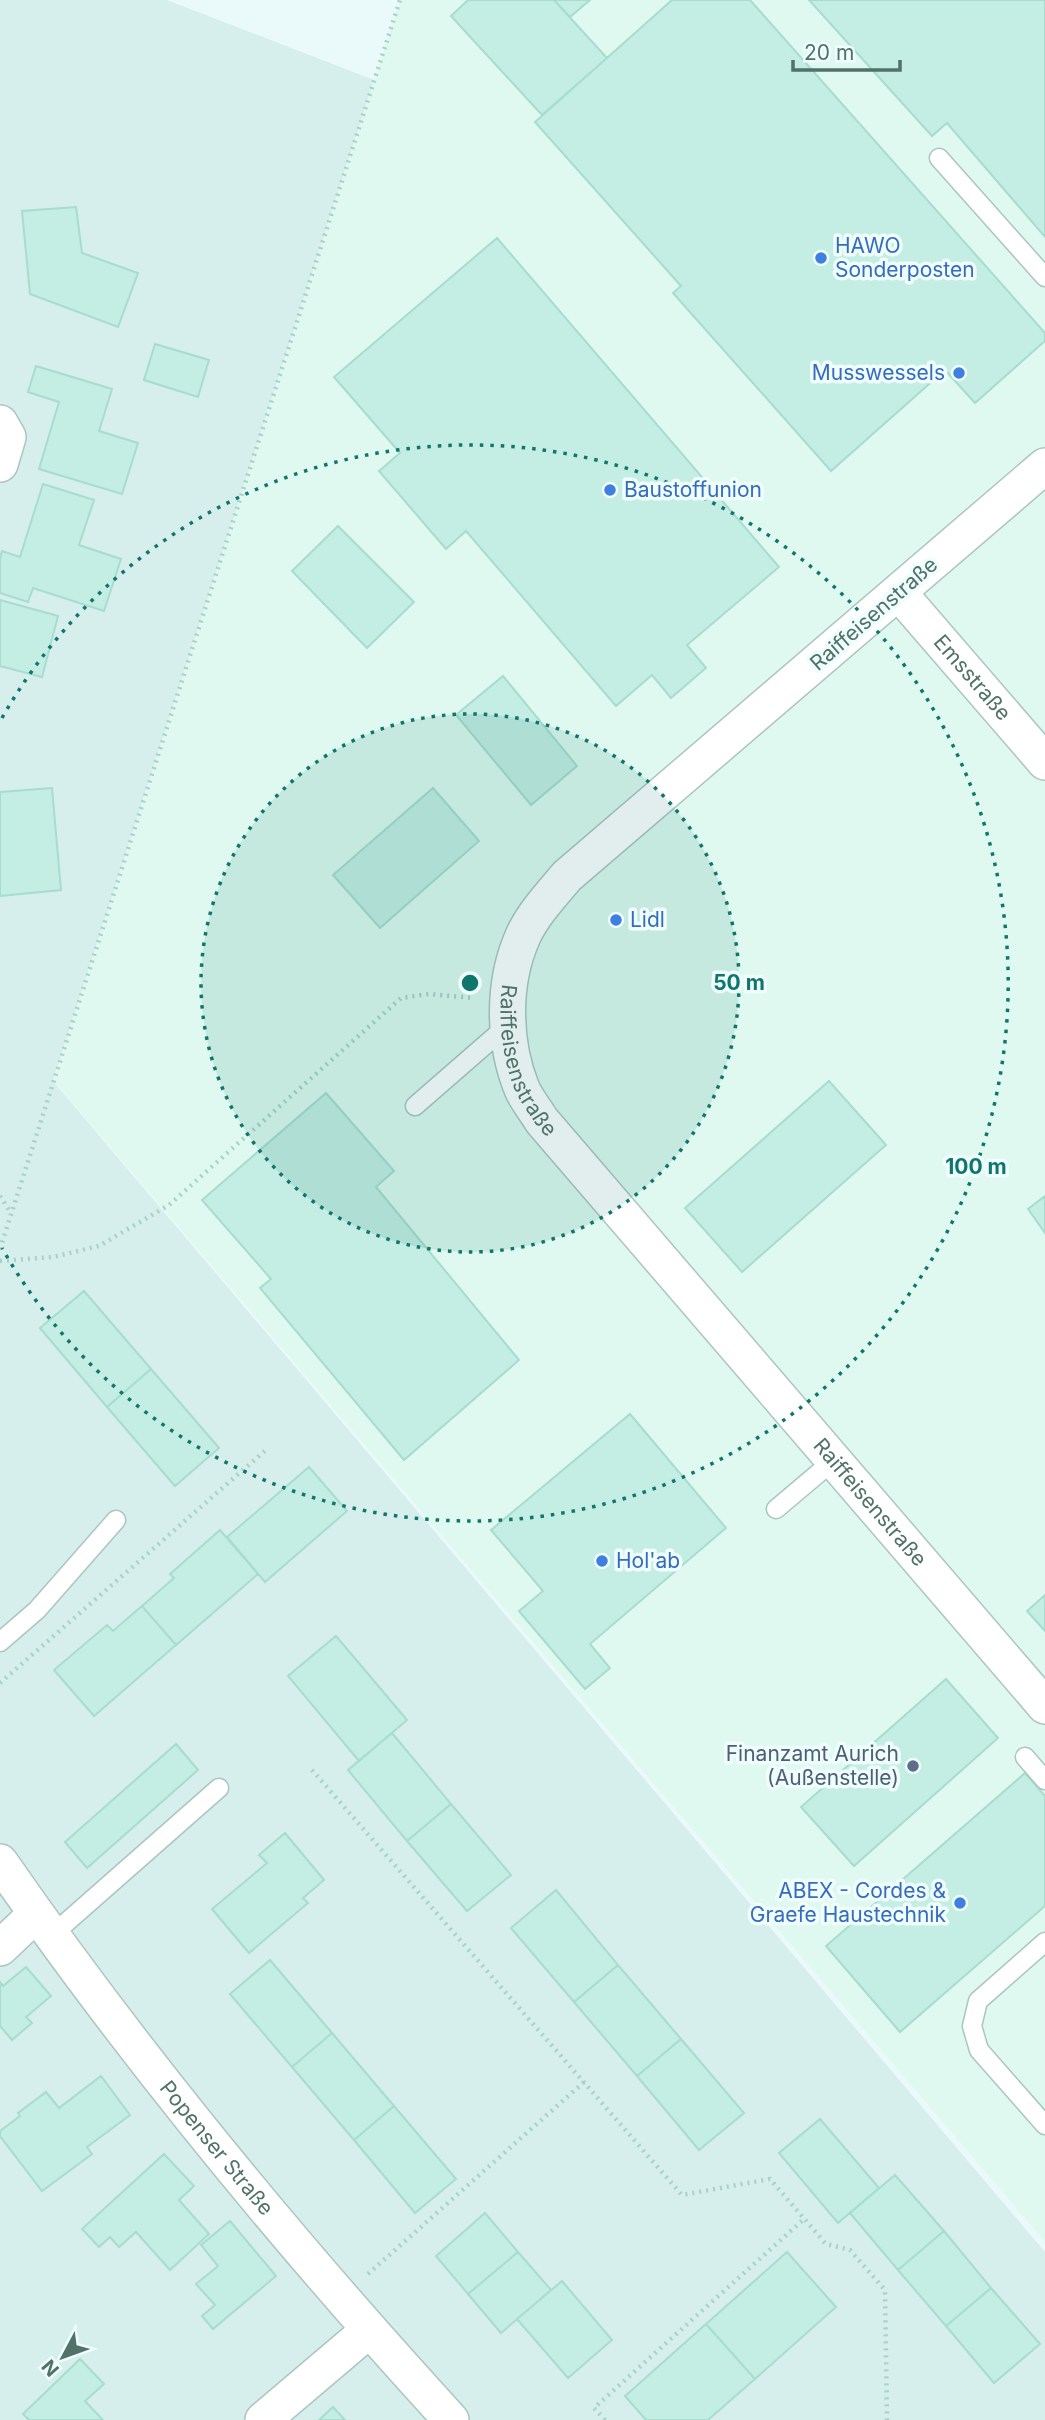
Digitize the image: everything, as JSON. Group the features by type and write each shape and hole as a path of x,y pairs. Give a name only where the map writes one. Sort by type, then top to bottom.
{"street":[{"path":"0,423 8,437 0,464"},
{"name":"Raiffeisenstraße","path":"1045,466 568,876 540,908 523,937 511,975 508,1013 512,1054 523,1091 542,1121 1045,1706"},
{"name":"Emsstraße","path":"899,593 1045,762"},
{"name":"Popenser Straße","path":"0,1862 191,2117 369,2330 451,2420"},
{"path":"0,1948 44,1924"},
{"path":"263,2420 369,2330"}],"lane":[{"path":"939,158 1045,277"},
{"path":"415,1106 508,1013"},
{"path":"776,1509 834,1460"},
{"path":"0,1642 37,1610 116,1520"},
{"path":"1025,1757 1045,1780"},
{"path":"44,1924 219,1788"},
{"path":"1045,1942 978,2001 972,2026 979,2050 1045,2125"}],"path":[{"path":"0,1249 400,0"},
{"path":"0,1261 53,1256 99,1246 169,1205 401,998 429,994 508,1013"},
{"path":"0,1196 11,1213"},
{"path":"0,1683 267,1449"},
{"path":"312,1770 682,2194 770,2179 826,2244 850,2250 885,2290 887,2420"},
{"path":"341,2297 584,2082"},
{"path":"605,2420 594,2408 804,2219"}],"shaded area":[{"path":"0,0 167,0 374,80 53,1081 1045,2252 1045,2420 0,2420"},
{"path":"400,0 1045,0 1045,2242 53,1080"}],"building":[{"path":"468,0 554,0 607,58 542,115 451,16"},
{"path":"554,0 590,0 570,17"},
{"path":"672,0 750,0 1045,333 1045,341 975,403 945,370 831,471 673,293 681,286 535,122"},
{"path":"809,0 1045,0 1045,237 947,123 932,136"},
{"path":"76,207 82,253 138,273 118,327 30,294 22,211"},
{"path":"497,238 779,567 687,645 706,668 671,698 652,675 616,706 466,531 446,549 379,471 400,453 334,377"},
{"path":"155,344 209,360 198,397 144,380"},
{"path":"36,366 112,389 99,431 138,443 122,494 39,469 59,402 28,392"},
{"path":"43,484 94,500 79,545 121,559 104,611 33,588 28,602 0,593 2,551 20,557"},
{"path":"338,526 414,602 367,648 292,571"},
{"path":"0,600 58,616 42,677 0,666"},
{"path":"503,676 577,766 531,805 456,715"},
{"path":"52,788 61,890 0,896 0,792"},
{"path":"433,788 479,841 380,928 333,875"},
{"path":"829,1081 886,1145 742,1272 685,1208"},
{"path":"326,1093 394,1171 376,1187 519,1360 404,1460 260,1288 271,1279 202,1200"},
{"path":"1045,1196 1045,1233 1028,1209"},
{"path":"84,1291 151,1369 107,1407 40,1328"},
{"path":"151,1369 219,1448 175,1486 107,1407"},
{"name":"Hol'ab","path":"630,1414 726,1528 590,1644 610,1668 585,1689 519,1611 543,1591 491,1530"},
{"path":"309,1467 347,1511 265,1582 227,1537"},
{"path":"220,1530 258,1574 176,1645 142,1606 174,1578 170,1574"},
{"path":"1045,1595 1045,1631 1027,1611"},
{"path":"142,1606 176,1645 94,1716 54,1670 107,1625 113,1631"},
{"path":"336,1636 407,1720 359,1761 288,1676"},
{"path":"946,1679 998,1738 854,1866 801,1807"},
{"path":"392,1733 451,1804 407,1841 348,1770"},
{"path":"176,1744 198,1770 87,1868 65,1842"},
{"path":"1025,1773 1045,1796 1045,1906 900,2032 826,1946"},
{"path":"451,1804 511,1875 467,1911 407,1841"},
{"path":"285,1833 324,1880 303,1898 308,1903 249,1953 212,1909 267,1863 259,1855"},
{"path":"556,1890 618,1965 574,2002 511,1928"},
{"path":"270,1960 332,2033 292,2067 230,1994"},
{"path":"618,1965 681,2039 637,2076 574,2002"},
{"path":"26,1967 51,1996 26,2017 32,2023 12,2040 0,2026 0,1982 3,1986"},
{"path":"332,2033 394,2106 354,2140 292,2067"},
{"path":"681,2039 744,2113 699,2150 637,2076"},
{"path":"101,2076 130,2115 87,2147 92,2154 42,2191 0,2136 0,2131 46,2092 59,2108"},
{"path":"394,2106 456,2179 415,2213 354,2140"},
{"path":"820,2119 879,2188 838,2223 779,2153"},
{"path":"164,2154 194,2186 179,2200 209,2234 170,2270 136,2232 119,2247 110,2237 99,2247 82,2229"},
{"path":"895,2175 944,2231 898,2270 850,2213"},
{"path":"485,2213 518,2252 468,2294 436,2256"},
{"path":"230,2221 276,2276 213,2329 202,2316 215,2305 196,2284 218,2266 201,2245"},
{"path":"944,2231 991,2288 946,2326 898,2270"},
{"path":"518,2252 551,2290 501,2333 468,2294"},
{"path":"787,2252 836,2307 755,2379 706,2324"},
{"path":"562,2281 612,2340 568,2378 517,2319"},
{"path":"991,2288 1040,2344 994,2383 946,2326"},
{"path":"706,2324 755,2379 708,2420 646,2420 625,2396"},
{"path":"80,2359 104,2384 85,2401 103,2420 29,2420 23,2414"},
{"path":"333,2407 345,2420 319,2420"}],"place":[{"name":"HAWO Sonderposten","path":"821,258"},
{"name":"Musswessels","path":"959,373"},
{"name":"Baustoffunion","path":"610,490"},
{"name":"Lidl","path":"616,920"},
{"name":"Hol'ab","path":"602,1561"},
{"name":"Finanzamt Aurich (Außenstelle)","path":"913,1766"},
{"name":"ABEX - Cordes & Graefe Haustechnik","path":"960,1903"}]}
